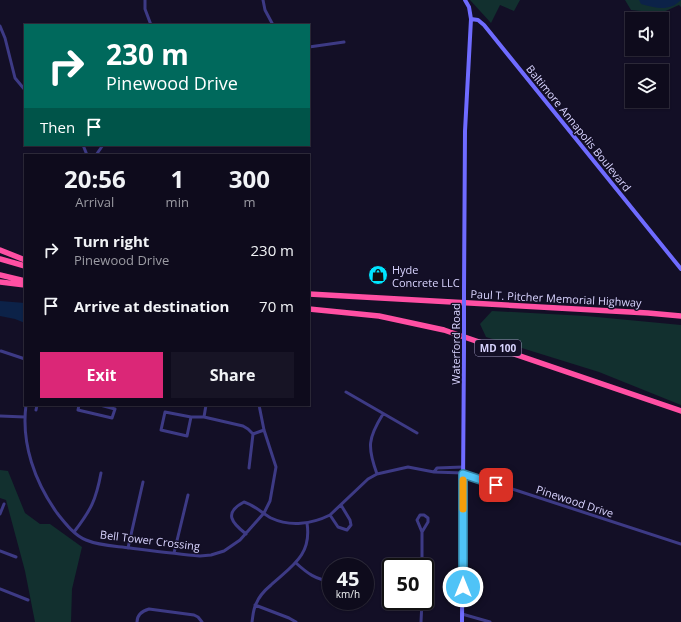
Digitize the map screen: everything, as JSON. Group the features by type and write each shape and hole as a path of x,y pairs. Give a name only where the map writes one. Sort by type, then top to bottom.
{"highway":[{"path":"0,250 24,260"},
{"path":"0,260 24,266"},
{"path":"0,275 24,281"},
{"path":"0,282 24,285"},
{"name":"Paul T. Pitcher Memorial Highway","path":"310,294 681,316"},
{"name":"MD 100","path":"310,309 379,316 444,330 681,411"}],"main road":[{"path":"465,0 469,7 471,19"},
{"name":"Baltimore Annapolis Boulevard","path":"471,19 478,20 484,25 681,269"},
{"name":"Waterford Road","path":"462,622 464,131 471,19"}],"street":[{"path":"145,0 145,9 151,24"},
{"path":"263,0 265,10 272,24"},
{"path":"0,26 5,38 15,78 24,89"},
{"path":"310,47 344,42"},
{"path":"1,351 24,359"},
{"path":"346,392 417,433"},
{"name":"Bell Tower Crossing","path":"26,406 25,417 28,448 31,461 40,484 50,502 65,523 74,532 91,542 191,556 211,555 230,548 246,534 264,513 270,501 276,467 264,430 259,406"},
{"path":"36,410 37,406"},
{"path":"79,406 78,410 112,418 115,409 104,406"},
{"path":"204,417 206,406"},
{"path":"191,417 187,436 161,430 165,412 191,417 204,417 243,426 253,434"},
{"path":"246,534 235,525 231,518 231,514 236,507 244,502 282,521 295,524 307,523 330,515 368,479 378,474 371,458 371,439 374,428 383,414"},
{"path":"0,416 25,417"},
{"path":"253,434 264,430"},
{"path":"249,468 253,434"},
{"name":"Pinewood Drive","path":"378,474 408,467 434,472 463,474 681,544"},
{"path":"434,472 437,468 463,467"},
{"path":"74,532 85,518 93,504 101,473"},
{"path":"128,548 143,482"},
{"path":"174,553 188,495"},
{"path":"0,514 4,504"},
{"path":"330,515 338,527 347,530 351,525 350,520 341,505"},
{"path":"422,532 428,520 427,516 422,515 418,517 417,520 422,532 422,558"},
{"path":"252,622 255,605 262,594 296,563 306,548 309,538 307,523"},
{"path":"0,551 16,557"},
{"path":"296,563 309,575 322,580"},
{"path":"0,589 28,600"},
{"path":"255,605 296,622"},
{"path":"137,622 137,618 140,613 143,610 148,609 194,615 198,616 202,622"},
{"path":"421,622 422,610"},
{"path":"462,614 490,622"}],"green space":[{"path":"470,0 520,0 514,11 500,5 491,23"},
{"path":"625,0 681,0 681,7 679,5 663,12 631,10"},
{"path":"492,311 586,316 681,325 681,405 599,372 486,337 480,324"},
{"path":"0,470 8,471 25,513 40,524 50,524 82,547 72,589 71,622 35,622 25,571 6,500 0,498"}],"water":[{"path":"639,0 681,0 672,6 662,8 641,4"},
{"path":"0,301 24,303 24,323 0,316"}],"slow traffic":[{"path":"463,480 463,509"}],"place":[{"name":"Hyde Concrete LLC","path":"378,275"}],"route":[{"path":"463,587 463,474 496,485"}]}
